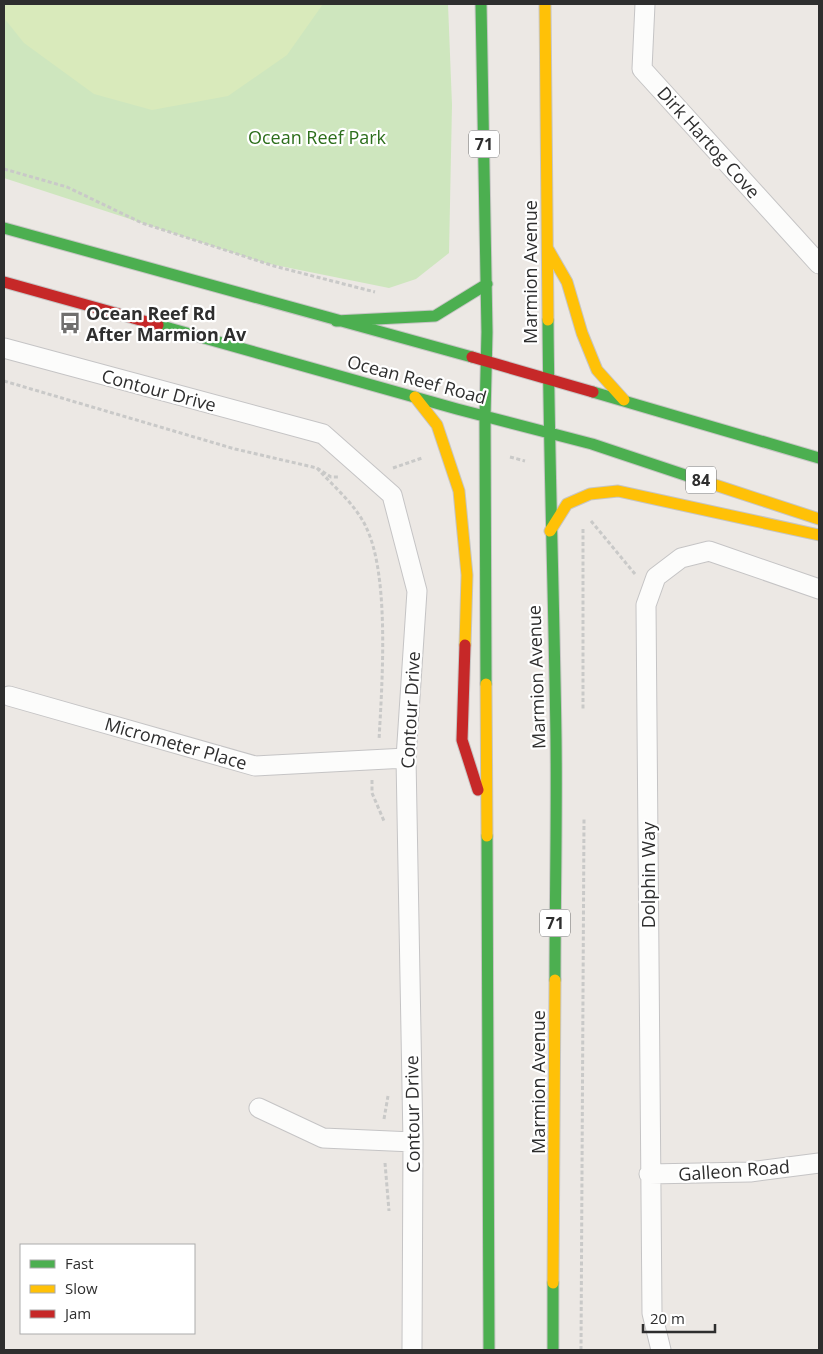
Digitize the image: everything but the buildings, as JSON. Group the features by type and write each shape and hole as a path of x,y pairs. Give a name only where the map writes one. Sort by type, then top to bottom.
{"main road":[{"name":"71","path":"481,4 488,362 485,416 485,812 489,1350"},
{"name":"Marmion Avenue","path":"545,4 551,433 549,467 556,739 553,1350"},
{"name":"Ocean Reef Road","path":"4,228 624,400 819,458"},
{"path":"548,248 567,282 582,333 597,370 624,400"},
{"name":"Ocean Reef Road","path":"4,282 415,397 592,444 819,519"},
{"path":"336,321 411,319 435,316 487,284"},
{"path":"415,397 437,425 459,491 467,576 462,740 485,812"},
{"path":"550,531 567,504 590,494 618,491 819,534"}],"street":[{"name":"Dirk Hartog Cove","path":"645,4 642,69 819,264"},
{"name":"Contour Drive","path":"4,348 323,434 392,494 417,591 406,758 413,1142 412,1350"},
{"name":"Dolphin Way","path":"661,1350 652,1313 649,1174 646,605 656,577 681,558 709,552 819,589"},
{"name":"Micrometer Place","path":"9,696 255,766 406,758"},
{"path":"259,1108 323,1138 413,1142"},
{"name":"Galleon Road","path":"649,1174 750,1172 819,1163"}],"path":[{"path":"4,168 67,187 142,223 274,266 380,293"},
{"path":"4,380 235,449 317,468 331,477 352,478 369,474"},
{"path":"486,450 549,467"},
{"path":"317,468 366,526 373,545 380,591 382,680 378,753 373,761 372,792 386,825"},
{"path":"589,518 639,579 633,594 646,605"},
{"path":"388,1090 384,1142 389,1217"}],"green space":[{"name":"Ocean Reef Park","path":"4,4 448,4 452,105 449,253 416,279 389,288 265,263 4,178"},
{"path":"4,4 323,4 287,55 228,96 152,110 94,94 24,43 4,18"}],"traffic: fast":[{"path":"481,4 487,332 485,416 486,684"},
{"path":"4,228 472,357"},
{"path":"336,321 435,316 487,284"},
{"path":"548,320 556,738 555,980"},
{"path":"158,325 457,409 592,444 700,480"},
{"path":"593,392 819,458"},
{"path":"487,836 489,1350"},
{"path":"553,1283 553,1350"}],"traffic: slow":[{"path":"545,4 548,320"},
{"path":"548,249 567,282 582,333 597,370 624,400"},
{"path":"415,397 437,425 459,491 467,575 465,645"},
{"path":"700,480 819,519"},
{"path":"550,531 567,504 590,494 618,491 819,535"},
{"path":"486,684 487,836"},
{"path":"553,1283 555,980"}],"traffic: jam":[{"path":"4,282 158,325"},
{"path":"472,357 593,392"},
{"path":"465,645 462,740 478,790"}],"place":[{"name":"Ocean Reef Rd After Marmion Av","path":"70,323"}]}
